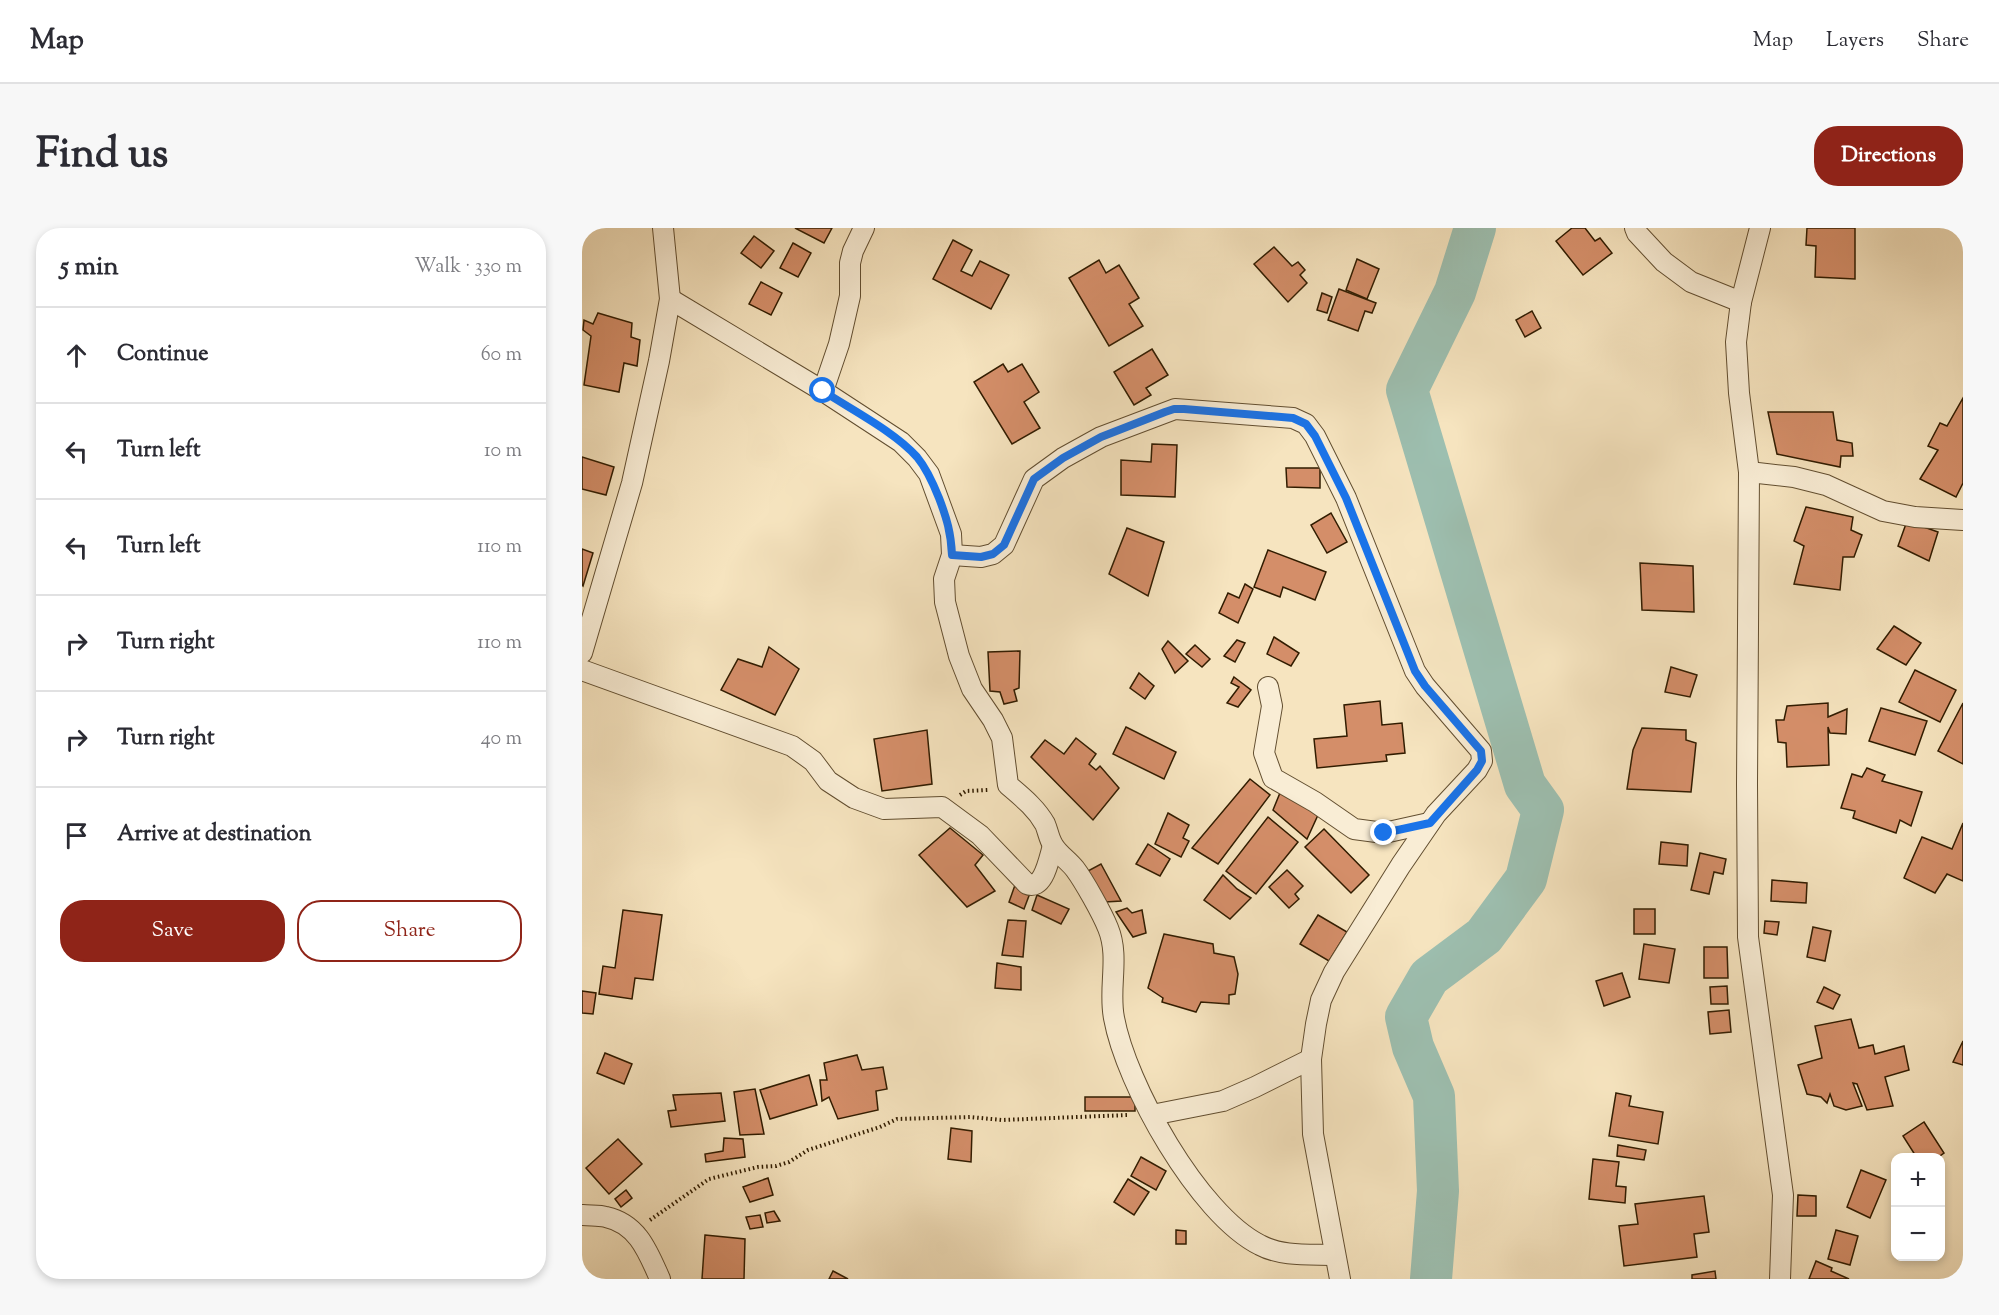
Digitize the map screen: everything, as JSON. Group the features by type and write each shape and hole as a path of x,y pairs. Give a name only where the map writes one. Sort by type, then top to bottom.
{"street":[{"path":"582,653 632,483 651,402 670,299 663,228"},
{"path":"823,391 839,344 850,296 850,263 853,250 864,228"},
{"path":"1635,228 1664,262 1690,282 1741,302"},
{"path":"1760,228 1741,302 1736,342 1739,393 1749,472 1748,937 1784,1195 1780,1279"},
{"path":"670,299 823,391 901,442 929,474 951,534 952,555 944,579 945,602 959,656 972,689 1002,738 1008,785 1031,804 1044,824 1053,846 1075,869 1108,928 1114,950 1113,1016 1124,1059 1168,1146 1197,1187 1240,1234 1262,1246 1290,1254 1335,1255"},
{"path":"952,555 981,557 993,554 1004,545 1034,479 1063,458 1101,437 1174,409 1293,418 1306,424 1315,436 1346,498 1415,671 1425,686 1481,751 1482,761 1477,770 1430,823 1401,865 1334,972 1321,1000 1311,1059 1313,1134 1340,1279"},
{"path":"1749,472 1794,477 1826,485 1883,511 1915,517 1963,520"},
{"path":"582,670 792,746 813,761 828,781 854,798 884,809 942,807 980,835 1027,884 1032,886 1037,885 1041,880 1053,846"},
{"path":"1268,687 1272,706 1264,753 1273,778 1315,802 1354,829 1384,833 1430,823"},
{"path":"1152,1114 1223,1101 1311,1059"},
{"path":"582,1215 606,1216 626,1224 634,1231 660,1279"}],"path":[{"path":"942,807 966,791 995,790 1008,785"},
{"path":"634,1231 709,1179 758,1167 776,1167 808,1150 880,1127 897,1119 970,1117 1002,1120 1152,1114"}],"building":[{"path":"795,228 832,228 824,243"},
{"path":"1572,228 1585,228 1595,241 1600,238 1612,253 1583,275 1556,241"},
{"path":"1807,228 1855,228 1855,279 1815,277 1816,246 1806,245"},
{"path":"754,236 774,251 761,268 741,253"},
{"path":"953,240 972,250 961,271 972,276 980,261 1009,275 991,309 933,279"},
{"path":"793,243 811,253 798,277 780,268"},
{"path":"1274,247 1292,266 1298,262 1305,270 1300,275 1307,283 1288,302 1254,264"},
{"path":"1357,259 1379,269 1367,299 1346,290"},
{"path":"1099,260 1106,273 1119,265 1139,298 1129,304 1143,326 1109,346 1069,278"},
{"path":"761,282 782,293 771,315 749,304"},
{"path":"1339,289 1376,303 1372,313 1365,311 1358,331 1328,320"},
{"path":"1322,293 1332,297 1327,313 1317,310"},
{"path":"1532,311 1541,328 1525,337 1516,320"},
{"path":"598,313 632,323 631,337 640,340 637,366 624,363 619,392 584,385 591,336 583,330 584,320 593,324"},
{"path":"1152,349 1168,375 1146,388 1151,395 1134,405 1114,372"},
{"path":"1003,364 1008,372 1022,364 1039,392 1024,402 1040,428 1012,444 974,382"},
{"path":"1963,398 1963,483 1956,497 1920,479 1938,450 1928,446 1940,423 1947,426"},
{"path":"1768,412 1833,412 1837,440 1852,443 1853,456 1841,456 1840,467 1777,454"},
{"path":"1152,444 1177,445 1175,497 1121,495 1121,460 1151,462"},
{"path":"582,457 614,467 606,495 582,489"},
{"path":"1286,468 1320,468 1320,488 1287,487"},
{"path":"1806,507 1853,517 1851,530 1862,535 1854,557 1843,557 1840,590 1794,584 1804,546 1794,541"},
{"path":"1331,513 1347,542 1327,553 1311,525"},
{"path":"1907,521 1938,532 1929,561 1898,546"},
{"path":"1127,528 1164,542 1148,596 1109,574"},
{"path":"582,549 593,553 583,586 582,585"},
{"path":"1268,550 1326,572 1315,600 1283,587 1280,597 1254,587"},
{"path":"1640,563 1693,566 1694,612 1642,610"},
{"path":"1245,584 1253,589 1238,623 1219,613 1228,593 1239,598"},
{"path":"1894,626 1921,643 1906,665 1877,649"},
{"path":"1274,637 1299,653 1291,666 1267,654"},
{"path":"1237,640 1245,643 1235,662 1224,656"},
{"path":"1168,641 1188,661 1175,673 1162,649"},
{"path":"1195,645 1210,659 1202,667 1186,654"},
{"path":"769,647 799,669 775,715 721,690 738,659 762,667"},
{"path":"1020,651 1019,688 1014,690 1017,701 1004,704 1000,692 990,691 988,652"},
{"path":"1671,667 1697,675 1690,697 1665,692"},
{"path":"1915,670 1956,690 1940,722 1899,702"},
{"path":"1139,673 1154,686 1145,699 1130,688"},
{"path":"1234,677 1251,690 1238,707 1227,703 1239,687 1231,683"},
{"path":"1380,701 1382,725 1402,723 1405,753 1386,755 1387,761 1317,768 1314,739 1347,736 1344,705"},
{"path":"1828,703 1828,717 1847,709 1846,734 1830,733 1828,727 1829,765 1787,767 1786,743 1778,742 1776,720 1784,720 1787,706"},
{"path":"1963,703 1963,764 1938,751"},
{"path":"1881,708 1927,721 1915,755 1869,741"},
{"path":"1126,727 1176,752 1164,779 1113,754"},
{"path":"1642,728 1686,730 1686,740 1696,743 1691,792 1627,789 1633,750"},
{"path":"927,730 932,784 882,791 874,739"},
{"path":"1076,738 1096,754 1089,764 1096,770 1100,766 1119,788 1093,820 1031,757 1045,740 1064,754"},
{"path":"1867,768 1885,775 1882,781 1922,792 1911,826 1900,820 1896,833 1853,818 1855,811 1841,808 1852,774 1862,777"},
{"path":"1250,779 1270,795 1218,864 1192,848"},
{"path":"1282,788 1318,815 1307,839 1273,810"},
{"path":"1168,813 1189,825 1183,838 1189,841 1181,857 1155,844"},
{"path":"1268,817 1298,842 1256,894 1226,871"},
{"path":"1963,823 1963,881 1947,874 1935,893 1904,878 1922,837 1952,849"},
{"path":"950,828 983,855 975,865 995,891 967,907 919,855"},
{"path":"1324,829 1369,875 1351,893 1305,847"},
{"path":"1661,842 1688,845 1687,866 1659,864"},
{"path":"1148,844 1170,859 1160,876 1136,864"},
{"path":"1700,853 1726,859 1723,874 1714,872 1709,894 1691,890"},
{"path":"1101,864 1121,901 1105,902 1086,872"},
{"path":"1287,870 1303,886 1295,894 1299,899 1289,908 1269,887"},
{"path":"1223,875 1237,889 1251,898 1230,919 1204,900"},
{"path":"1772,880 1807,883 1806,903 1771,901"},
{"path":"1015,885 1030,893 1024,909 1009,902"},
{"path":"1037,895 1069,909 1061,924 1032,910"},
{"path":"1127,908 1132,913 1142,910 1146,933 1133,937 1116,912"},
{"path":"1634,909 1655,909 1655,934 1634,934"},
{"path":"623,910 662,915 653,980 635,978 632,999 599,994 603,966 615,968"},
{"path":"1318,915 1347,932 1329,961 1300,944"},
{"path":"1008,920 1026,921 1023,957 1002,955"},
{"path":"1765,921 1779,922 1777,935 1764,933"},
{"path":"1813,927 1831,931 1825,961 1807,957"},
{"path":"1164,934 1213,944 1214,953 1234,957 1238,974 1235,994 1229,995 1229,1004 1201,1002 1196,1012 1162,1002 1163,998 1148,988"},
{"path":"1644,944 1675,949 1669,983 1639,979"},
{"path":"1704,947 1727,947 1728,978 1704,978"},
{"path":"997,963 1021,967 1021,990 995,988"},
{"path":"1622,973 1630,997 1604,1006 1596,981"},
{"path":"1727,986 1728,1004 1711,1004 1710,987"},
{"path":"1824,987 1840,995 1833,1009 1817,1002"},
{"path":"582,991 596,993 593,1014 582,1013"},
{"path":"1729,1010 1731,1032 1710,1034 1708,1012"},
{"path":"1851,1019 1859,1048 1873,1045 1875,1054 1904,1046 1909,1070 1885,1077 1893,1106 1867,1110 1857,1084 1853,1083 1862,1106 1846,1110 1834,1106 1830,1094 1827,1103 1821,1097 1807,1094 1798,1065 1822,1058 1815,1026"},
{"path":"1963,1041 1963,1065 1953,1062"},
{"path":"605,1053 632,1064 624,1084 597,1073"},
{"path":"857,1055 862,1070 883,1067 887,1089 876,1091 878,1110 838,1119 829,1097 822,1101 820,1080 827,1080 824,1063"},
{"path":"809,1075 817,1105 770,1119 760,1090"},
{"path":"755,1089 764,1134 740,1135 734,1092"},
{"path":"721,1093 725,1121 671,1127 668,1111 676,1110 673,1095"},
{"path":"1616,1093 1631,1096 1629,1106 1663,1112 1658,1144 1609,1136"},
{"path":"1085,1097 1135,1097 1135,1111 1085,1111"},
{"path":"1924,1122 1944,1153 1914,1153 1903,1136"},
{"path":"951,1128 972,1131 971,1162 948,1159"},
{"path":"724,1138 743,1139 745,1157 706,1162 705,1154 723,1151"},
{"path":"618,1139 642,1164 609,1194 586,1168"},
{"path":"1618,1145 1646,1150 1644,1160 1617,1156"},
{"path":"1141,1157 1166,1171 1156,1190 1131,1176"},
{"path":"1593,1159 1619,1162 1616,1186 1626,1187 1625,1203 1589,1199"},
{"path":"1861,1170 1886,1180 1870,1218 1847,1207"},
{"path":"768,1178 773,1195 750,1202 743,1187"},
{"path":"1128,1179 1149,1192 1134,1215 1114,1202"},
{"path":"626,1190 632,1198 621,1207 615,1199"},
{"path":"1798,1195 1816,1196 1816,1216 1797,1216"},
{"path":"1704,1196 1709,1232 1694,1234 1697,1257 1624,1266 1619,1226 1638,1224 1635,1204"},
{"path":"774,1211 780,1221 767,1223 765,1213"},
{"path":"760,1215 763,1227 750,1229 746,1217"},
{"path":"1176,1230 1186,1231 1186,1244 1176,1244"},
{"path":"1836,1230 1858,1236 1850,1265 1828,1259"},
{"path":"705,1235 745,1239 744,1279 702,1279"},
{"path":"1816,1261 1832,1268 1831,1271 1849,1279 1809,1279"},
{"path":"833,1271 848,1279 829,1279"},
{"path":"1715,1271 1716,1279 1692,1279 1692,1275"}],"waterway":[{"path":"1431,1279 1438,1191 1434,1096 1413,1047 1406,1017 1429,977 1484,936 1526,879 1543,810 1525,785 1407,390 1455,292 1475,228"}],"route":[{"path":"823,391 901,442 917,458 929,474 947,519 951,534 952,555 981,557 993,554 1004,545 1034,479 1063,458 1101,437 1174,409 1293,418 1306,424 1315,436 1346,498 1415,671 1425,686 1481,751 1482,761 1477,770 1430,823 1384,833"}]}
